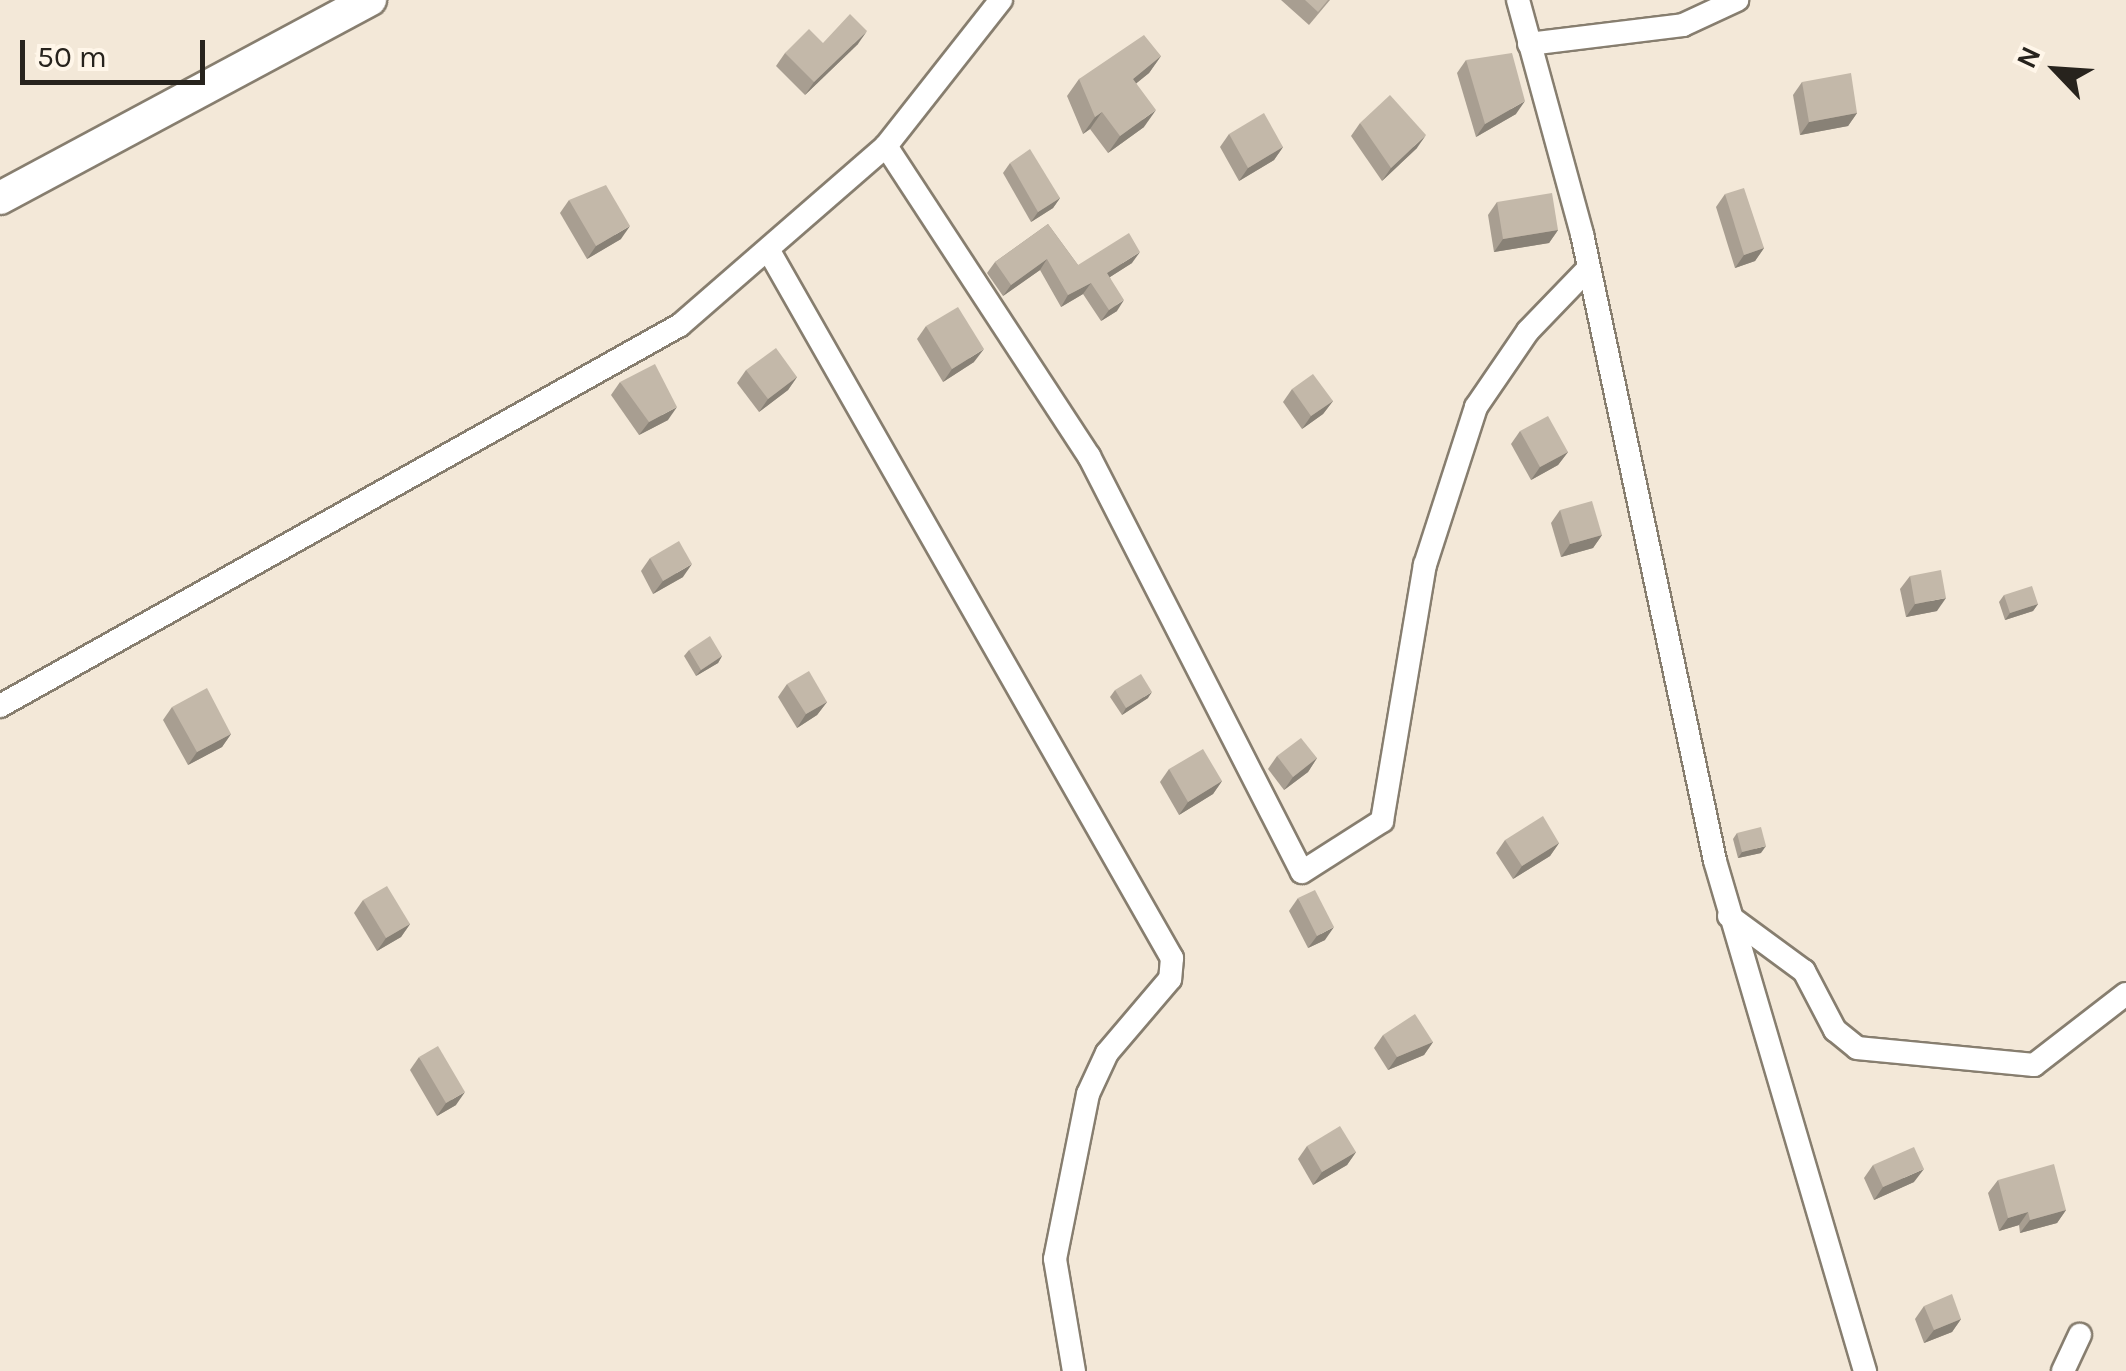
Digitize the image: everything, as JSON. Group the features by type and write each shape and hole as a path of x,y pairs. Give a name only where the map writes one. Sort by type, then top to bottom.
{"street":[{"path":"0,198 370,0"},
{"path":"0,706 613,370 769,251 886,146 1001,0"},
{"path":"1518,0 1574,203 1584,274 1730,916 1865,1371"},
{"path":"1529,44 1683,25 1737,0"},
{"path":"886,146 1079,439 1302,872 1382,821 1425,565 1476,408 1528,331 1584,274"},
{"path":"769,251 1172,958 1170,979 1108,1052 1088,1094 1055,1259 1074,1371"},
{"path":"1730,916 1782,950 1818,990 1835,1030 1874,1051 2034,1065 2126,994"},
{"path":"2062,1371 2080,1336"}],"building":[{"path":"1305,0 1328,0 1318,12"},
{"path":"850,14 867,31 814,82 785,53 809,29 823,43"},
{"path":"1144,35 1161,56 1133,79 1156,110 1120,136 1102,112 1095,117 1079,79"},
{"path":"1512,53 1525,101 1485,124 1466,60"},
{"path":"1851,73 1857,113 1809,122 1802,82"},
{"path":"1390,95 1426,135 1391,168 1360,123"},
{"path":"1264,113 1283,147 1248,168 1229,134"},
{"path":"1030,149 1060,198 1038,212 1010,163"},
{"path":"606,185 630,226 596,246 569,200"},
{"path":"1744,188 1764,248 1744,255 1725,194"},
{"path":"1552,193 1558,230 1503,239 1497,202"},
{"path":"1048,224 1078,265 1129,233 1140,252 1107,273 1124,300 1109,310 1091,283 1068,295 1047,259 1011,285 995,262"},
{"path":"958,307 984,349 952,369 926,326"},
{"path":"776,348 797,377 768,399 746,370"},
{"path":"655,364 677,407 649,422 620,382"},
{"path":"1313,374 1333,401 1311,416 1292,389"},
{"path":"1548,416 1568,452 1540,467 1520,431"},
{"path":"1592,501 1602,535 1570,544 1560,510"},
{"path":"679,541 692,564 663,581 650,558"},
{"path":"1941,570 1946,598 1915,604 1910,576"},
{"path":"2032,586 2038,604 2010,613 2004,595"},
{"path":"710,636 722,656 701,670 689,650"},
{"path":"809,671 827,702 806,714 787,684"},
{"path":"1141,674 1152,692 1126,708 1115,690"},
{"path":"207,688 231,734 197,752 172,707"},
{"path":"1301,738 1317,758 1293,777 1277,756"},
{"path":"1203,749 1222,781 1188,802 1169,769"},
{"path":"1543,816 1559,843 1522,866 1505,840"},
{"path":"1761,827 1766,846 1742,852 1737,833"},
{"path":"387,886 410,924 386,938 363,900"},
{"path":"1315,890 1334,927 1317,936 1298,898"},
{"path":"1415,1014 1433,1042 1397,1057 1383,1035"},
{"path":"438,1046 465,1092 446,1103 419,1057"},
{"path":"1340,1126 1356,1152 1322,1172 1307,1146"},
{"path":"1914,1147 1924,1169 1883,1187 1873,1165"},
{"path":"2054,1164 2066,1210 2030,1220 2028,1212 2008,1218 1998,1180"},
{"path":"1952,1294 1961,1319 1934,1330 1924,1306"}]}
